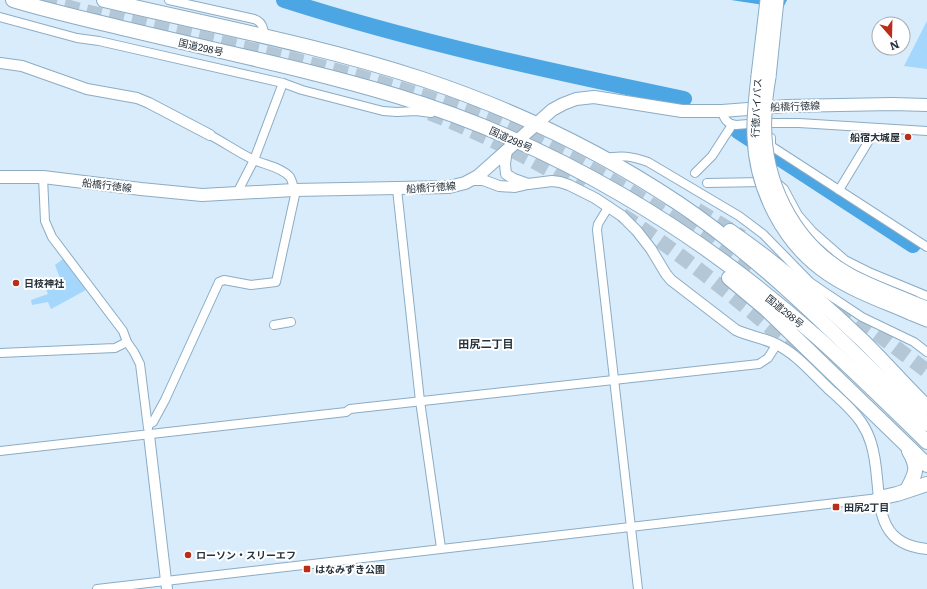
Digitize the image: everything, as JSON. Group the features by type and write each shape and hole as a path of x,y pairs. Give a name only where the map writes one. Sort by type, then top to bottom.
{"highway":[{"name":"国道298号","path":"13,0 152,35 323,75 398,96 456,116 512,146 574,168 664,221 705,249 774,301 817,337 854,371 927,442"},
{"name":"国道298号","path":"104,0 348,57 422,79 483,101 535,124 604,158 680,204 724,237 783,286 927,424"},
{"path":"634,203 766,309 927,464"},
{"path":"680,204 721,225 777,265 862,340 927,407"},
{"path":"904,442 914,460 916,468 914,477 907,490"},
{"path":"907,490 927,472"},
{"path":"878,498 927,484"}],"main road":[{"name":"行徳バイパス","path":"767,0 754,126 757,166 769,202 787,234 816,266 845,284 912,308 927,308"},
{"name":"行徳バイパス","path":"777,0 765,126 768,160 782,202 799,230 823,256 862,281 912,308 927,320"},
{"name":"船橋行徳線","path":"0,177 43,177 187,194 216,195 294,190 449,187 471,180 483,172 535,124 556,107 570,101 583,98 594,97 682,111 722,111 787,106 892,104 927,105"}],"street":[{"path":"169,0 254,19 263,25 265,37"},
{"path":"0,17 77,38 99,41 283,83 302,90 382,111 416,111 456,116"},
{"path":"0,63 22,66 87,89 143,100 254,160 275,168 289,177 295,195 276,282 251,285 224,280 219,282 165,400 148,430"},
{"path":"237,193 254,160 283,83"},
{"path":"722,111 724,119 732,125 799,123 927,131"},
{"path":"760,123 763,161 768,182"},
{"path":"771,123 771,146 927,247"},
{"path":"695,173 712,156 732,125"},
{"path":"839,190 876,129"},
{"path":"512,146 505,164 506,174 514,179 528,184"},
{"path":"604,158 620,156 648,162 739,216 763,234 810,282 862,317 914,342 927,352"},
{"path":"43,177 45,221 48,230 122,331 140,364 166,585"},
{"path":"471,180 483,180 499,186 515,187 552,181 560,182 569,185 609,206 622,216 637,231 651,249 671,280 736,330 777,344 787,350 852,411 860,421 872,444 878,498 885,525 891,534 903,543 927,549"},
{"path":"707,183 777,183 784,189 798,215 812,231 845,260 871,273 927,296"},
{"path":"397,189 420,401 441,548"},
{"path":"609,206 598,224 597,230 638,589"},
{"path":"274,324 292,322"},
{"path":"0,353 115,348 127,342"},
{"path":"0,451 148,430 338,413 346,412 350,409 759,364 768,358 777,344"},
{"path":"97,589 166,585 441,548 878,498"}],"shaded area":[{"path":"731,0 787,0 783,8"},
{"path":"927,21 927,69 904,66 909,56 911,56 911,52"},
{"path":"63,259 86,290 51,309 48,302 32,305 31,300 48,294 44,284 60,278 55,265"}],"waterway":[{"path":"284,0 383,29 482,55 684,99"},
{"path":"738,131 913,245"}],"tunnel":[{"path":"42,0 335,70 453,106 486,118 527,136 575,160 646,201 691,231"},
{"path":"430,113 508,148 545,167 582,189"},
{"path":"697,210 742,237"},
{"path":"622,215 678,254 732,295 835,384"},
{"path":"685,217 758,273"},
{"path":"840,306 927,371"}],"place":[{"name":"船宿大城屋","path":"908,137"},
{"name":"日枝神社","path":"16,283"},
{"name":"田尻2丁目","path":"836,507"},
{"name":"ローソン・スリーエフ","path":"188,555"},
{"name":"はなみずき公園","path":"307,569"}],"district":[{"name":"田尻二丁目","path":"486,344"}]}
